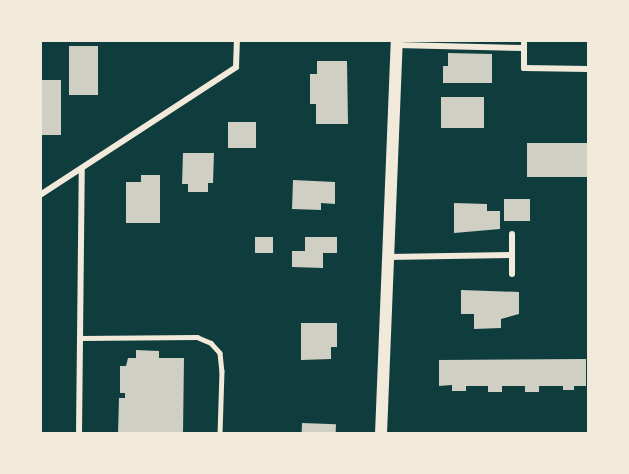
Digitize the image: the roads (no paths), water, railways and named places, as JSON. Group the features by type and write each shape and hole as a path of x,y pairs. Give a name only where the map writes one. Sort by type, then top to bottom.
{"main road":[{"path":"381,434 397,43"}],"street":[{"path":"40,195 236,67 237,40"},
{"path":"524,40 524,68 588,69"},
{"path":"397,43 524,48"},
{"path":"79,434 82,169"},
{"path":"512,234 512,274"},
{"path":"387,258 512,255"}],"lane":[{"path":"80,338 197,337 211,343 220,353 222,371 220,434"}]}
